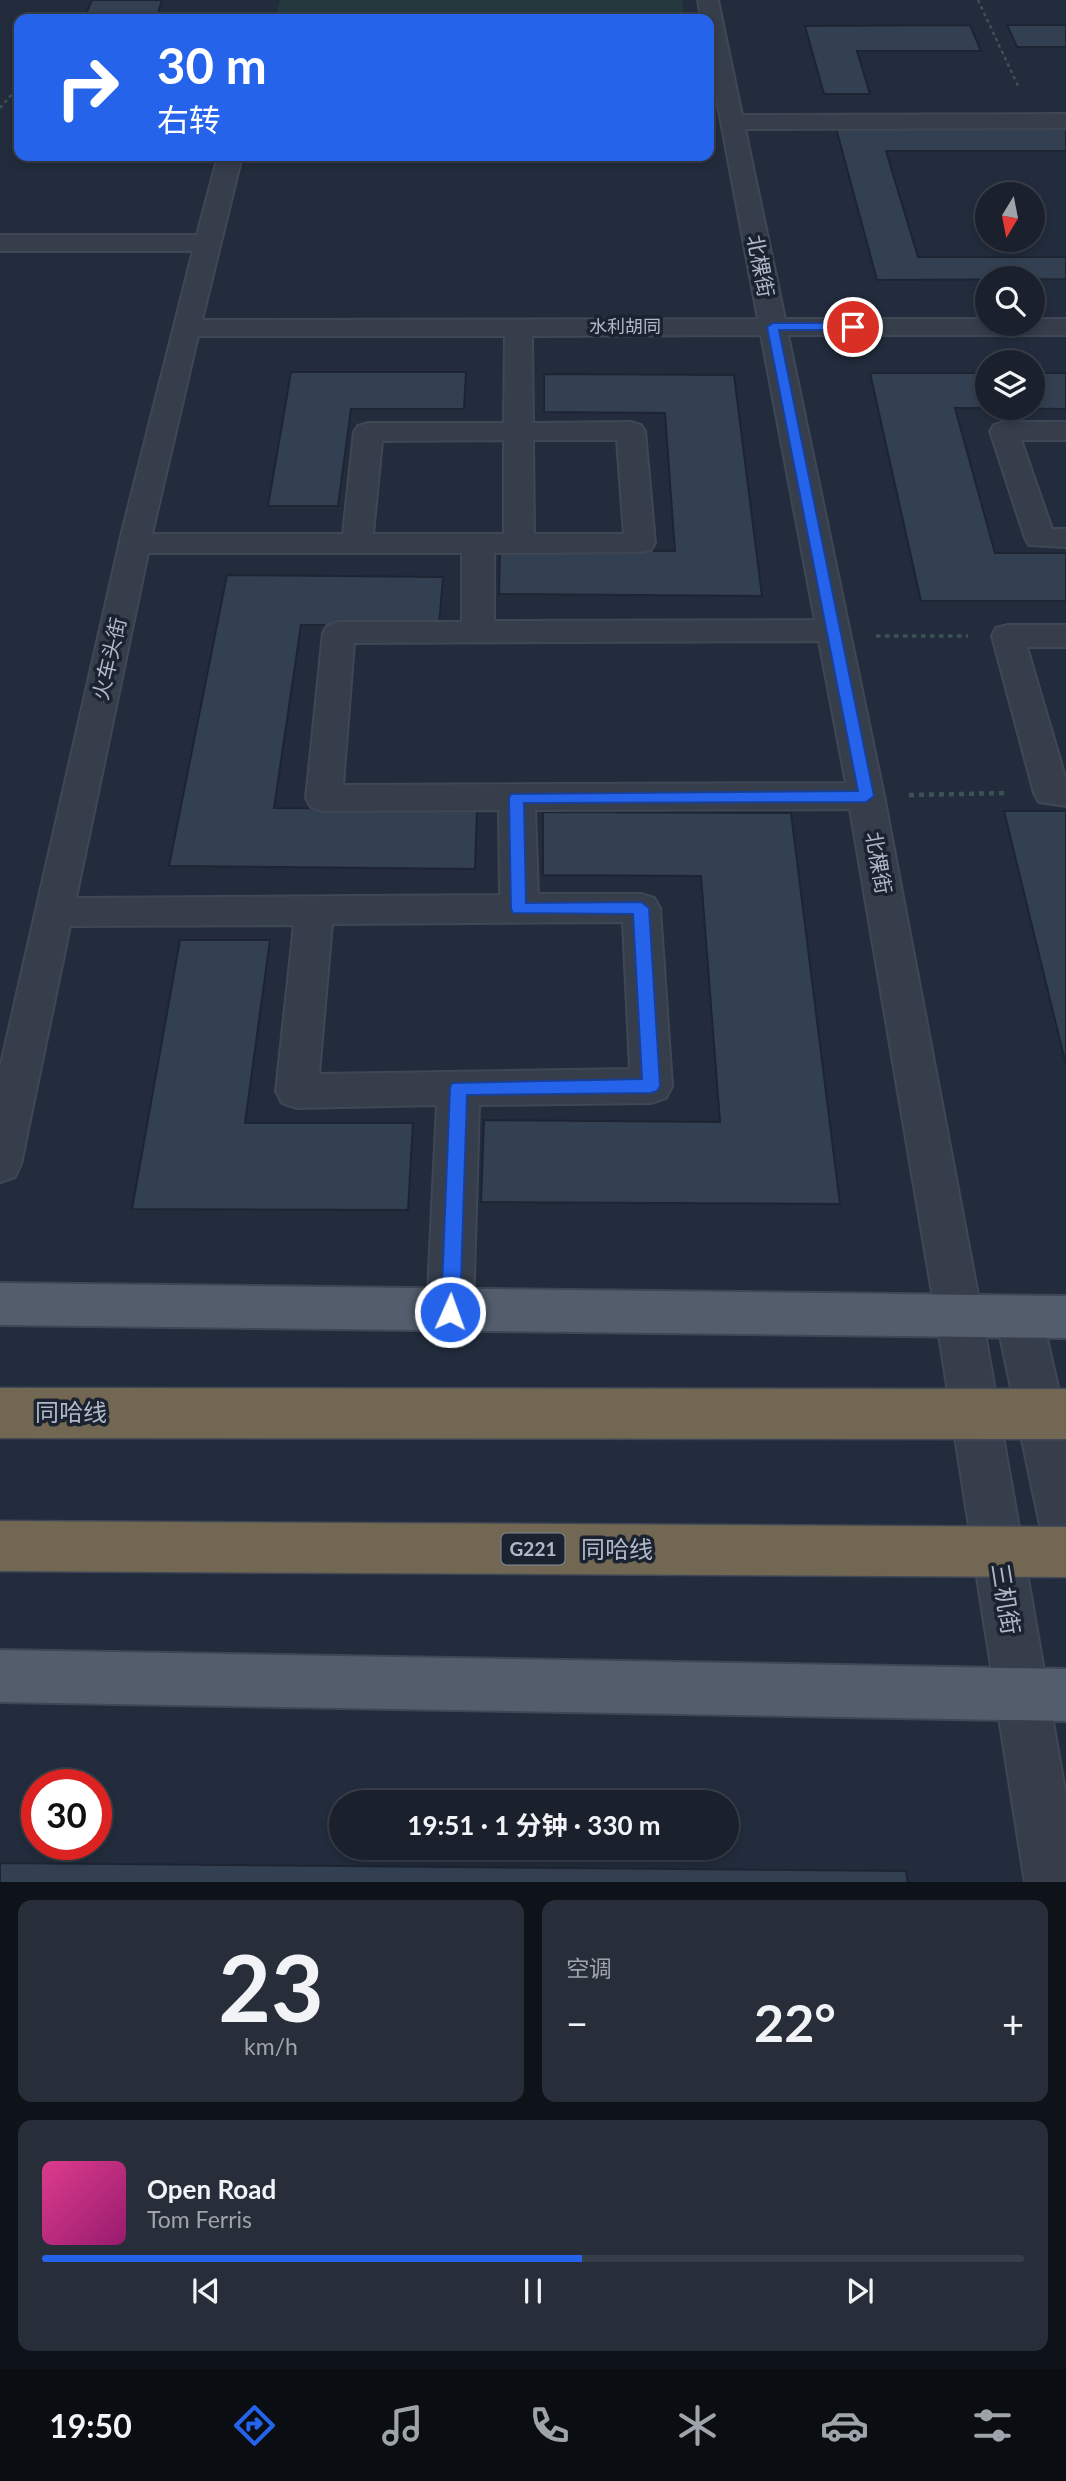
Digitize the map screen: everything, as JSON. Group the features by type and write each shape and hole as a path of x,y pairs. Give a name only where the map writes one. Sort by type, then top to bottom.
{"highway":[{"name":"同哈线","path":"0,1413 1066,1414"},
{"name":"同哈线","path":"0,1546 1066,1552"}],"main road":[{"path":"0,1304 450,1312 1066,1317"},
{"path":"0,1676 1043,1695"}],"street":[{"name":"北棵街","path":"714,42 723,106 773,327 866,796 959,1316"},
{"path":"723,106 1066,121"},
{"name":"火车头街","path":"0,1164 185,328 229,161"},
{"path":"0,243 207,243"},
{"path":"518,327 519,544"},
{"name":"水利胡同","path":"185,328 1066,327"},
{"path":"1066,430 1004,431 1040,538 1066,538"},
{"path":"136,544 357,544 478,544 519,544 640,543 631,431 368,432 357,544"},
{"path":"478,544 478,632"},
{"path":"834,633 339,634 324,799 866,796"},
{"path":"1059,793 1008,636 1066,636"},
{"path":"517,798 519,909"},
{"path":"54,912 314,910 641,908 651,1086 298,1091 314,910"},
{"path":"450,1312 458,1088"},
{"name":"三机街","path":"959,1316 1043,1695 1053,1882"},
{"path":"1020,1317 1066,1530"}],"path":[{"path":"978,0 1034,121"},
{"path":"0,108 14,92"},
{"path":"834,633 1008,636"},
{"path":"866,796 1059,793"}],"green space":[{"path":"280,0 682,0 683,14 276,14"}],"building":[{"path":"92,0 162,0 158,14 86,14"},
{"path":"970,25 981,51 857,51 870,94 824,94 805,26"},
{"path":"1007,25 1066,25 1066,47 1017,47"},
{"path":"1066,127 1066,151 886,151 918,257 1066,257 1066,279 1045,279 1045,266 975,266 975,279 877,280 836,128"},
{"path":"291,372 466,372 464,409 351,409 338,506 268,506"},
{"path":"870,373 975,373 975,408 955,408 995,553 1066,553 1066,601 921,601"},
{"path":"1045,373 1066,373 1066,409 1045,409"},
{"path":"544,374 734,375 762,596 499,594 500,550 675,551 665,413 544,412"},
{"path":"227,575 443,577 439,625 301,625 274,808 477,809 475,869 169,866"},
{"path":"1004,811 1066,811 1066,1065"},
{"path":"543,812 791,813 840,1204 481,1202 484,1120 720,1122 701,876 543,875"},
{"path":"180,940 270,940 245,1123 413,1123 408,1210 132,1209"},
{"path":"0,1863 906,1871 908,1882 0,1882"}],"route":[{"path":"450,1312 458,1088 651,1086 641,908 519,909 517,798 866,796 773,327 853,327"}]}
